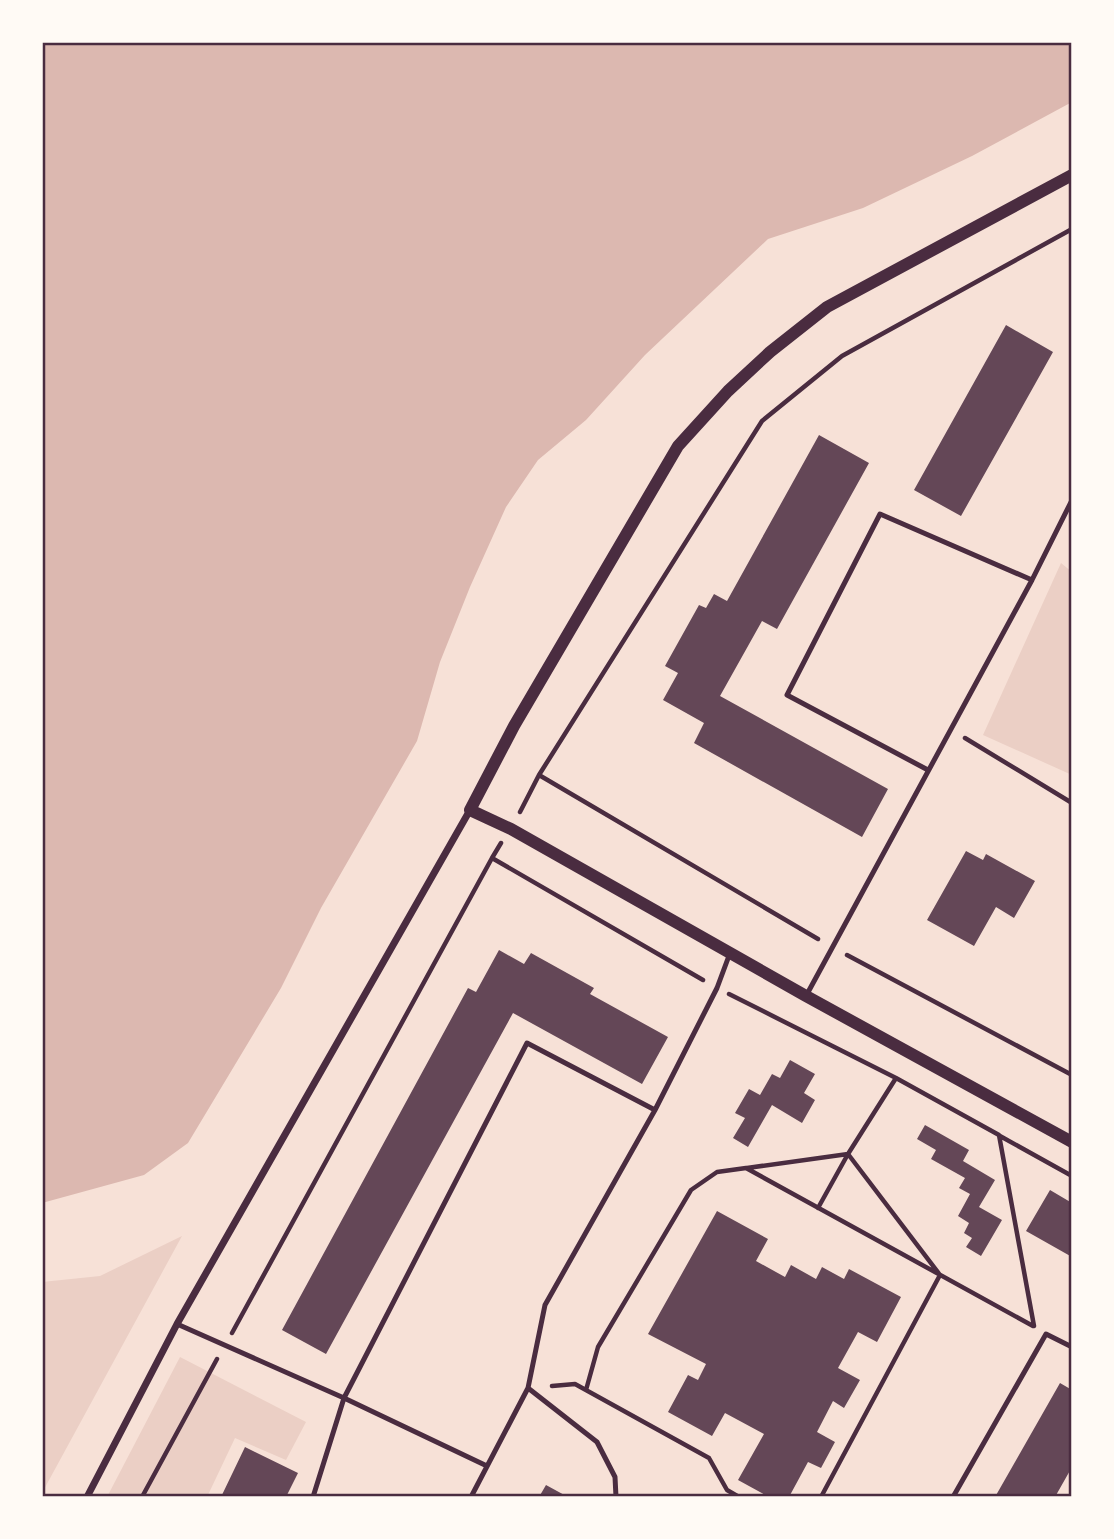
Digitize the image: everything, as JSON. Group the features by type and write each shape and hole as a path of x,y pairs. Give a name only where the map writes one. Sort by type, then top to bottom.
{"street":[{"path":"87,1497 177,1324 470,810 514,726 678,446 728,390 770,352 827,307 1072,175"},
{"path":"470,810 511,829 806,996 1072,1142"}],"lane":[{"path":"806,996 952,730 1072,500"},
{"path":"928,770 787,695 880,514 1032,580"},
{"path":"471,1497 528,1388 545,1305 655,1110 717,988 730,953"},
{"path":"313,1497 344,1398 527,1043 655,1110"},
{"path":"177,1324 344,1398 487,1466"},
{"path":"953,1497 1046,1334 1072,1347"},
{"path":"528,1388 597,1442 615,1477 616,1497"}],"path":[{"path":"952,730 1072,803"},
{"path":"142,1497 492,858"},
{"path":"717,988 896,1078 1072,1176"},
{"path":"818,1208 896,1078"},
{"path":"746,1168 1034,1327 999,1135"},
{"path":"586,1390 598,1347 691,1190 717,1172 848,1154"},
{"path":"848,1154 940,1275"},
{"path":"821,1497 940,1275"},
{"path":"528,1388 575,1384 709,1458 727,1490 739,1497"}],"shaded area":[{"path":"42,42 1072,42 1072,102 972,156 863,208 768,239 645,355 586,420 538,460 506,507 470,587 440,662 417,741 321,908 281,988 188,1143 144,1175 42,1203"},
{"path":"1061,563 1072,572 1072,775 983,735"},
{"path":"182,1236 42,1493 42,1282 100,1276"},
{"path":"180,1357 306,1422 286,1460 235,1438 207,1497 107,1497"}],"building":[{"path":"1006,325 1053,352 961,516 914,490"},
{"path":"819,435 869,463 777,629 762,621 720,696 888,789 862,837 694,743 704,723 663,700 678,673 665,666 699,605 706,608 714,594 727,601"},
{"path":"966,851 983,860 986,854 1035,881 1014,918 996,907 974,946 927,920"},
{"path":"499,950 524,964 531,953 594,988 590,994 668,1037 642,1084 513,1013 326,1354 282,1330 468,988 476,992"},
{"path":"790,1060 815,1074 804,1093 815,1100 802,1123 772,1105 748,1147 733,1138 745,1118 735,1113 749,1089 760,1095 772,1074 780,1078"},
{"path":"925,1125 969,1150 963,1161 995,1180 979,1207 1002,1220 981,1256 966,1247 972,1238 964,1233 969,1223 958,1216 970,1194 959,1188 965,1178 931,1159 936,1150 917,1139"},
{"path":"1050,1190 1072,1203 1072,1257 1026,1231"},
{"path":"717,1211 768,1239 756,1261 785,1277 791,1265 816,1279 822,1267 844,1279 849,1269 901,1297 877,1342 858,1332 838,1368 860,1380 844,1408 833,1401 817,1432 835,1442 821,1468 808,1462 789,1497 769,1497 738,1480 764,1434 725,1413 712,1436 668,1412 688,1375 698,1380 706,1364 648,1334"},
{"path":"1060,1383 1072,1390 1072,1467 1055,1497 995,1497"},
{"path":"245,1447 298,1473 286,1497 221,1497"},
{"path":"546,1485 568,1497 539,1497"}]}
